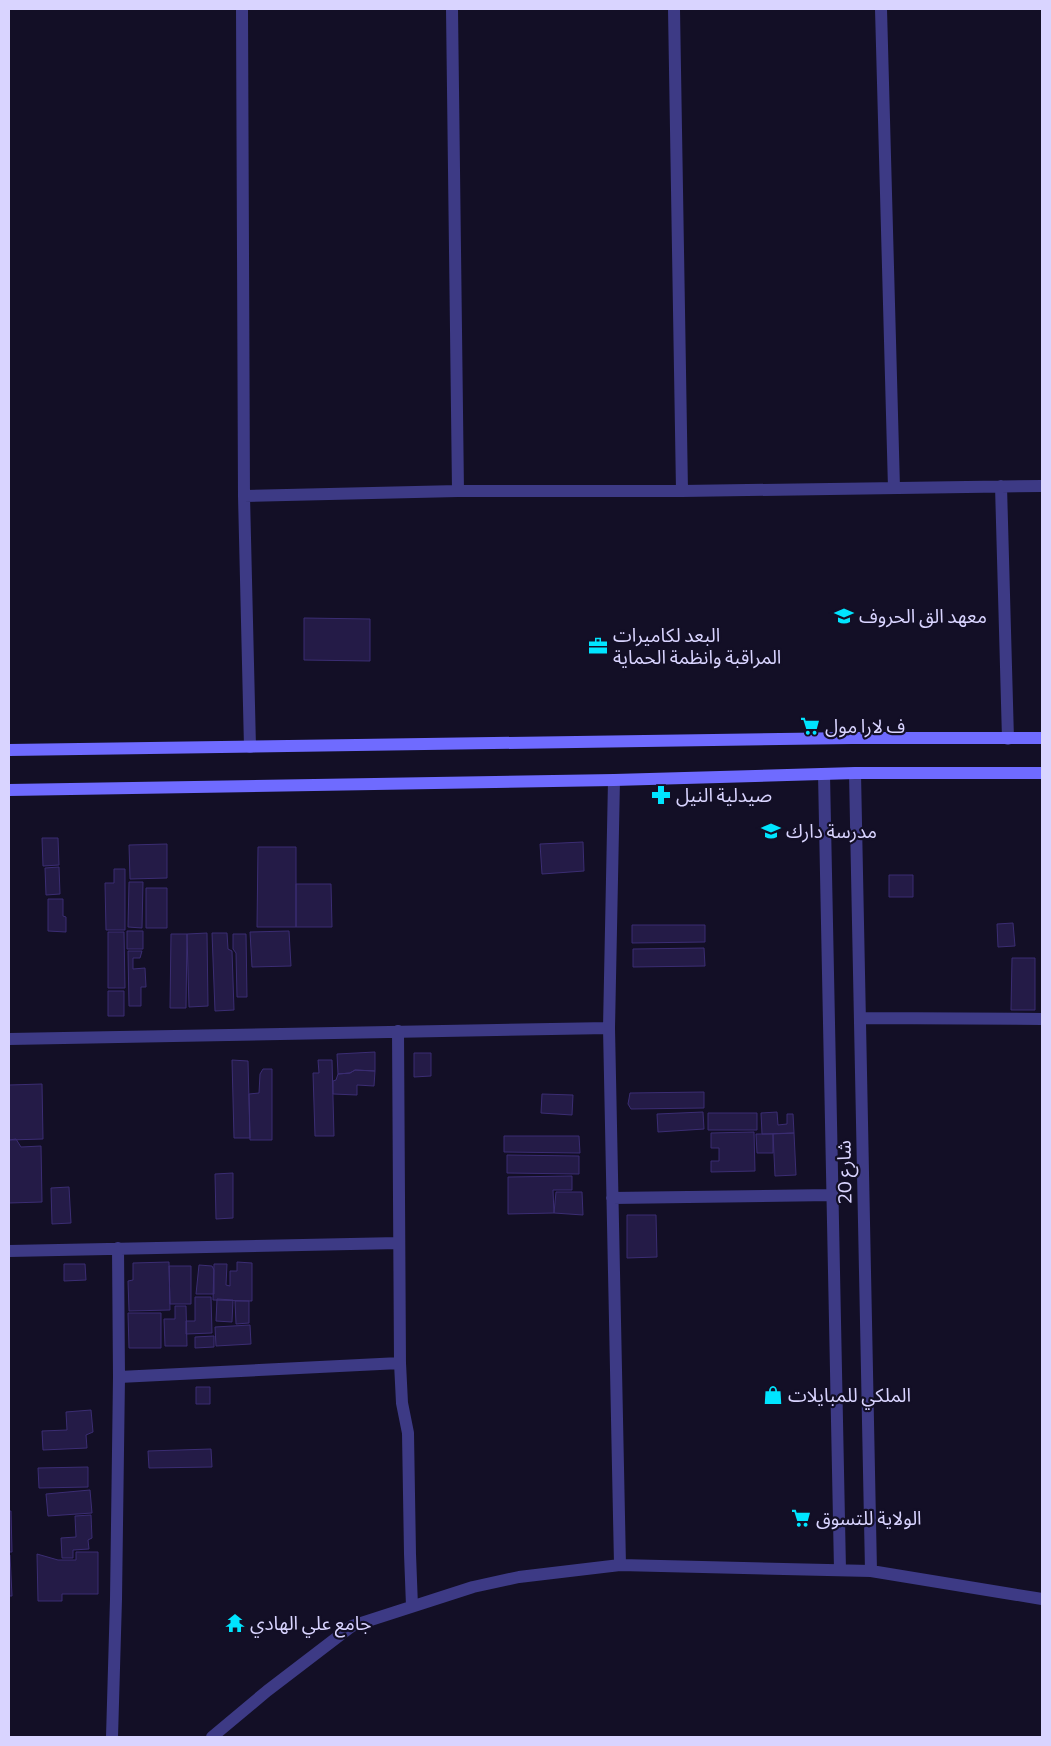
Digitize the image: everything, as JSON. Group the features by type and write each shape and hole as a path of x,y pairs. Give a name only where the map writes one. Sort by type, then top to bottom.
{"main road":[{"path":"9,750 852,738 1042,738"},
{"path":"9,790 614,780 855,773 1042,773"}],"street":[{"path":"242,9 244,496 250,747"},
{"path":"452,9 458,491"},
{"path":"674,9 682,491"},
{"path":"880,9 894,488"},
{"path":"1001,486 1008,738"},
{"path":"244,496 458,491 682,491 1042,486"},
{"name":"شارع 20","path":"855,773 871,1571"},
{"name":"شارع 20","path":"824,774 840,1570"},
{"path":"614,780 609,1028 620,1565"},
{"path":"860,1018 1042,1019"},
{"path":"9,1039 609,1028"},
{"path":"398,1031 400,1362 402,1403 408,1434 412,1606"},
{"path":"612,1198 832,1195"},
{"path":"9,1251 399,1243"},
{"path":"112,1737 120,1378 118,1248"},
{"path":"120,1378 400,1362"},
{"path":"212,1737 267,1691 352,1626 473,1587 519,1577 620,1565 871,1571 1042,1599"}],"building":[{"path":"304,618 370,619 370,661 304,660"},
{"path":"42,838 58,838 59,865 43,866"},
{"path":"583,842 584,871 542,874 540,844"},
{"path":"167,844 167,878 130,879 129,845"},
{"path":"258,847 296,847 296,927 257,927"},
{"path":"59,867 60,894 46,895 45,868"},
{"path":"114,869 125,869 125,930 106,930 105,883 114,883"},
{"path":"889,875 913,875 913,897 889,897"},
{"path":"129,882 143,882 142,928 128,927"},
{"path":"296,884 331,884 332,927 296,927"},
{"path":"146,888 167,888 167,928 146,928"},
{"path":"48,899 63,899 63,916 66,917 66,932 48,931"},
{"path":"1013,923 1015,946 998,947 997,924"},
{"path":"632,925 705,925 705,942 632,943"},
{"path":"127,931 143,931 143,949 127,949"},
{"path":"289,931 291,966 252,967 250,932"},
{"path":"108,932 124,932 125,988 108,988"},
{"path":"207,933 208,1006 189,1007 187,934"},
{"path":"212,933 227,933 228,949 232,951 234,1010 215,1011"},
{"path":"171,934 187,934 186,1008 170,1008"},
{"path":"233,934 246,934 247,997 237,997 236,953 233,949"},
{"path":"704,948 705,966 633,967 633,949"},
{"path":"128,951 142,951 140,958 133,958 133,969 145,968 146,987 141,987 141,1006 129,1006"},
{"path":"1012,958 1035,958 1035,1010 1011,1010"},
{"path":"108,991 124,991 124,1016 108,1016"},
{"path":"375,1052 375,1071 355,1070 350,1073 338,1074 337,1054"},
{"path":"414,1053 431,1053 431,1076 414,1077"},
{"path":"232,1060 248,1061 250,1138 234,1138"},
{"path":"318,1060 332,1060 334,1136 315,1136 313,1073 319,1073"},
{"path":"263,1069 272,1069 272,1140 250,1140 249,1094 259,1093 260,1074"},
{"path":"355,1070 375,1071 374,1086 357,1085 357,1095 333,1094 333,1081 336,1080 338,1074 350,1073"},
{"path":"42,1084 43,1139 9,1140 9,1085"},
{"path":"704,1092 704,1108 631,1109 628,1104 630,1093"},
{"path":"542,1094 573,1095 572,1115 541,1113"},
{"path":"703,1112 704,1129 658,1132 657,1114"},
{"path":"777,1112 778,1125 787,1124 787,1114 793,1114 794,1133 762,1134 761,1113"},
{"path":"708,1113 757,1113 757,1130 708,1130"},
{"path":"754,1132 755,1171 711,1172 711,1161 719,1161 719,1148 711,1148 711,1133"},
{"path":"794,1133 796,1175 775,1176 773,1134"},
{"path":"756,1134 773,1134 773,1153 757,1153"},
{"path":"504,1136 579,1136 580,1153 504,1152"},
{"path":"16,1139 21,1147 41,1146 42,1202 9,1203 9,1140"},
{"path":"507,1155 579,1156 579,1174 507,1173"},
{"path":"233,1173 233,1218 216,1219 215,1174"},
{"path":"572,1176 572,1190 553,1190 554,1213 508,1214 508,1177"},
{"path":"69,1187 71,1223 52,1224 51,1188"},
{"path":"556,1192 582,1192 583,1215 554,1213"},
{"path":"627,1215 656,1215 657,1257 627,1258"},
{"path":"169,1262 170,1310 129,1311 128,1281 133,1280 133,1263"},
{"path":"237,1262 252,1263 252,1301 213,1300 214,1264 227,1264 226,1285 230,1286 230,1271 237,1271"},
{"path":"64,1264 85,1264 86,1280 64,1281"},
{"path":"199,1265 212,1266 214,1270 214,1294 196,1294"},
{"path":"169,1266 191,1266 191,1304 170,1304"},
{"path":"195,1297 211,1297 212,1333 186,1334 186,1321 195,1321"},
{"path":"217,1299 233,1300 232,1322 216,1321"},
{"path":"235,1301 249,1301 249,1323 236,1324"},
{"path":"175,1306 186,1306 187,1346 165,1346 164,1319 175,1319"},
{"path":"128,1313 161,1313 161,1348 129,1348"},
{"path":"250,1325 251,1344 216,1346 215,1327"},
{"path":"214,1336 214,1347 195,1348 195,1337"},
{"path":"196,1387 210,1387 210,1404 196,1404"},
{"path":"91,1410 93,1432 86,1435 87,1448 43,1450 42,1431 67,1430 66,1412"},
{"path":"211,1449 212,1467 149,1468 148,1451"},
{"path":"88,1467 88,1487 39,1488 38,1468"},
{"path":"90,1490 92,1513 48,1516 46,1494"},
{"path":"9,1511 11,1511 12,1552 9,1552"},
{"path":"91,1515 92,1538 88,1540 89,1549 73,1550 73,1558 62,1558 61,1538 76,1537 75,1516"},
{"path":"76,1552 98,1552 98,1594 62,1594 62,1601 38,1601 37,1554 58,1560 76,1560"},
{"path":"10,1555 12,1596 9,1596"}],"place":[{"name":"معهد الق الحروف","path":"844,616"},
{"name":"البعد لكاميرات المراقبة وانظمة الحماية","path":"598,646"},
{"name":"ف لارا مول","path":"810,726"},
{"name":"صيدلية النيل","path":"661,795"},
{"name":"مدرسة دارك","path":"771,831"},
{"name":"الملكي للمبايلات","path":"773,1395"},
{"name":"الولاية للتسوق","path":"801,1518"},
{"name":"جامع علي الهادي","path":"235,1623"}]}
